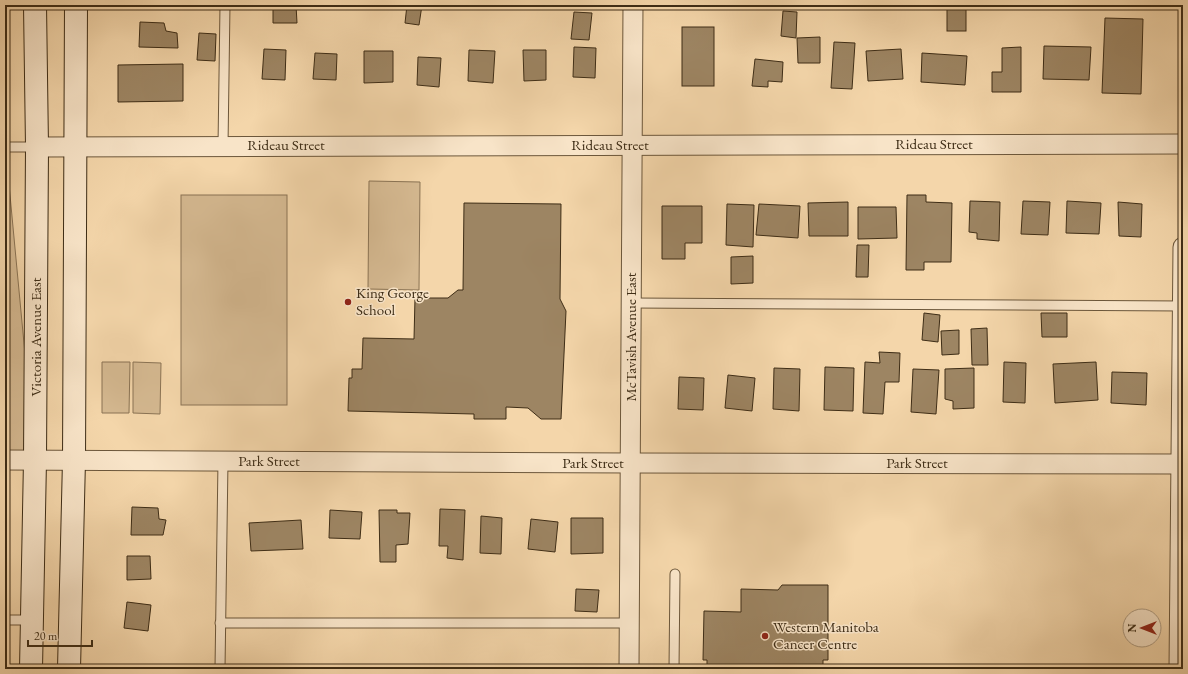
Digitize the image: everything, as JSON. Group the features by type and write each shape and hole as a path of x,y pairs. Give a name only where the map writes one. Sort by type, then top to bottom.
{"main road":[{"name":"Victoria Avenue East","path":"31,669 35,460 37,147 34,5"},
{"path":"69,669 74,460 76,5"}],"street":[{"name":"McTavish Avenue East","path":"628,669 633,5"},
{"name":"Rideau Street","path":"37,147 1183,144"},
{"path":"1178,669 1182,464 1183,247"},
{"name":"Park Street","path":"5,460 1182,464"}],"lane":[{"path":"223,146 224,5"},
{"path":"5,147 37,147"},
{"path":"631,304 1182,306"},
{"path":"220,669 223,461"},
{"path":"674,669 675,574"},
{"path":"5,620 32,620"},
{"path":"220,624 629,623"}],"shaded area":[{"path":"8,174 35,460 5,460 5,175"},
{"path":"369,181 420,182 419,290 368,289"},
{"path":"181,195 287,195 287,405 181,405"},
{"path":"102,362 130,362 129,413 102,413"},
{"path":"133,362 161,363 160,414 133,413"}],"building":[{"path":"273,5 296,5 297,23 273,23"},
{"path":"407,5 422,5 419,25 405,23"},
{"path":"947,5 966,5 966,31 947,31"},
{"path":"783,11 797,12 796,38 781,36"},
{"path":"574,12 592,13 589,40 571,39"},
{"path":"1105,18 1143,19 1141,94 1102,93"},
{"path":"140,22 164,23 166,31 177,33 178,48 139,47"},
{"path":"682,27 714,27 714,86 682,86"},
{"path":"199,33 216,34 215,61 197,60"},
{"path":"820,37 820,63 798,63 797,38"},
{"path":"834,42 855,43 852,89 831,88"},
{"path":"1044,46 1091,47 1089,80 1043,79"},
{"path":"574,47 596,48 595,78 573,77"},
{"path":"1021,47 1021,92 992,92 992,72 1002,72 1002,48"},
{"path":"264,49 286,50 285,80 262,79"},
{"path":"901,49 903,79 868,81 866,51"},
{"path":"469,50 495,51 493,83 468,81"},
{"path":"523,50 546,50 546,80 524,81"},
{"path":"364,51 393,51 393,82 364,83"},
{"path":"315,53 337,54 336,80 313,79"},
{"path":"922,53 967,56 965,85 921,82"},
{"path":"418,57 441,58 439,87 417,85"},
{"path":"755,59 783,62 782,82 768,81 768,87 752,86"},
{"path":"183,64 183,101 118,102 118,65"},
{"path":"907,195 926,195 926,202 952,203 951,262 924,262 924,270 906,270"},
{"path":"970,201 1000,202 999,241 977,239 977,233 969,232"},
{"path":"1023,201 1050,202 1048,235 1021,234"},
{"path":"1067,201 1101,203 1099,234 1066,233"},
{"path":"848,202 848,236 809,236 808,203"},
{"path":"1118,202 1142,204 1141,237 1119,236"},
{"path":"464,203 561,204 560,299 566,311 561,419 541,419 528,408 506,407 506,419 474,419 474,414 348,411 349,378 352,378 352,369 362,369 363,338 414,339 415,298 448,298 458,290 463,290"},
{"path":"727,204 754,205 753,247 726,245"},
{"path":"759,204 800,206 798,238 756,235"},
{"path":"662,206 702,206 702,243 685,243 685,259 662,259"},
{"path":"858,207 896,207 897,238 858,239"},
{"path":"857,245 869,245 868,277 856,277"},
{"path":"753,256 753,283 731,284 731,257"},
{"path":"924,313 940,315 938,342 922,340"},
{"path":"1041,313 1067,313 1067,337 1042,337"},
{"path":"987,328 988,365 972,365 971,329"},
{"path":"959,330 959,354 942,355 941,331"},
{"path":"879,352 900,353 899,382 885,382 883,414 863,413 865,362 880,363"},
{"path":"1004,362 1026,363 1025,403 1003,402"},
{"path":"1096,362 1098,400 1055,403 1053,364"},
{"path":"825,367 854,368 853,411 824,410"},
{"path":"774,368 800,369 799,411 773,409"},
{"path":"974,368 974,408 953,409 953,401 945,399 945,369"},
{"path":"913,369 939,370 936,414 911,412"},
{"path":"1112,372 1147,373 1146,405 1111,403"},
{"path":"728,375 755,378 752,411 725,408"},
{"path":"679,377 704,378 703,410 678,409"},
{"path":"132,507 158,508 159,519 166,520 163,535 131,535"},
{"path":"440,509 465,510 463,560 447,558 448,546 439,546"},
{"path":"330,510 362,512 360,539 329,538"},
{"path":"379,510 397,510 397,513 410,513 408,544 396,545 396,562 380,562"},
{"path":"481,516 502,518 501,554 480,553"},
{"path":"571,518 603,518 603,553 571,554"},
{"path":"531,519 558,522 555,552 528,549"},
{"path":"301,520 303,549 251,551 249,523"},
{"path":"127,556 150,556 151,579 127,580"},
{"name":"Western Manitoba Cancer Centre","path":"782,585 828,585 828,660 823,660 823,669 678,669 678,665 707,665 707,660 703,660 704,611 741,612 741,589 778,590"},
{"path":"576,589 599,590 597,612 575,611"},
{"path":"127,602 151,605 148,631 124,628"}],"place":[{"name":"King George School","path":"348,302"},
{"name":"Western Manitoba Cancer Centre","path":"765,636"}]}
